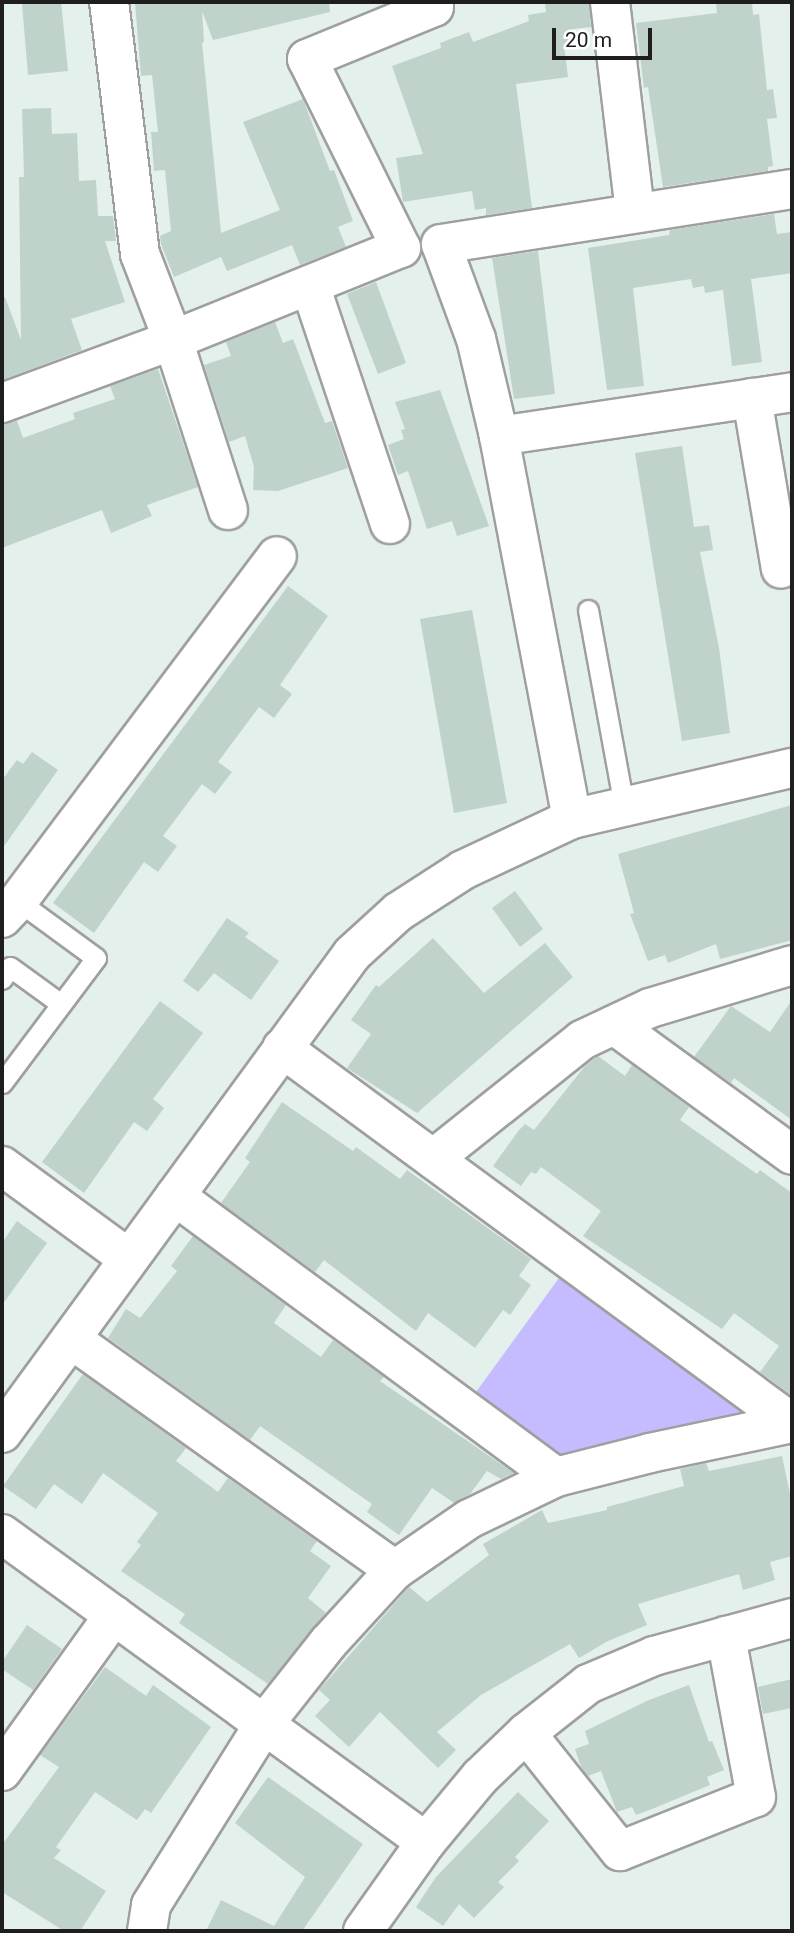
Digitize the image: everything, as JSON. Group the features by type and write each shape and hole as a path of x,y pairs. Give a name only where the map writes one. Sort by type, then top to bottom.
{"street":[{"path":"109,2 140,254 173,340 228,510"},
{"path":"2,402 173,340 401,248 307,59 434,8 432,2"},
{"path":"610,2 635,212"},
{"path":"572,819 499,436 476,339 441,244 635,212 792,190"},
{"path":"310,285 390,524"},
{"path":"499,436 792,392"},
{"path":"752,398 781,569"},
{"path":"10,909 277,556"},
{"path":"2,1433 352,954 398,912 463,870 572,819 792,768"},
{"path":"433,1159 582,1040 650,1008 792,965"},
{"path":"614,1025 792,1155"},
{"path":"147,1931 151,1905 264,1724 328,1643 395,1570 469,1519 556,1477 650,1453 792,1423 282,1048"},
{"path":"2,1166 129,1259"},
{"path":"175,1196 556,1477"},
{"path":"71,1339 395,1570"},
{"path":"2,1534 426,1842"},
{"path":"2,1771 114,1615"},
{"path":"363,1931 426,1842 480,1777 526,1734 588,1684 654,1656 792,1618"},
{"path":"526,1734 620,1851 756,1797 726,1636"}],"lane":[{"path":"589,610 624,807"},
{"path":"2,1083 96,958 10,909"},
{"path":"2,979 10,967 61,1004"}],"shaded area":[{"path":"559,1278 745,1408 732,1421 570,1463 476,1392"}],"building":[{"path":"61,2 68,71 28,75 22,4"},
{"path":"135,2 329,2 330,12 213,40 202,11 202,43 221,233 280,210 243,122 303,99 330,171 334,170 353,221 338,227 346,247 300,265 292,245 227,271 221,257 174,277 161,244 160,236 171,231 165,170 154,171 151,132 158,132 152,75 141,76"},
{"path":"545,2 589,2 591,27 573,29 574,43 564,45 568,77 516,84 532,208 486,215 486,208 475,210 472,191 403,202 396,158 423,154 392,66 441,48 440,43 469,32 473,42 529,21 528,15 546,12"},
{"path":"716,2 752,2 753,15 759,14 767,90 773,89 777,118 767,119 773,166 768,167 768,171 663,187 648,87 644,88 636,23 717,13"},
{"path":"51,108 52,134 77,133 79,181 96,180 98,216 113,216 116,241 105,241 125,302 71,319 82,350 2,380 2,298 5,297 21,340 19,177 24,177 22,109"},
{"path":"774,214 777,234 792,232 792,273 751,279 762,362 732,366 723,290 705,293 704,286 693,288 691,279 633,288 644,386 607,390 588,248 669,235 670,230"},
{"path":"538,251 555,394 514,399 492,258"},
{"path":"376,282 406,363 378,374 347,294"},
{"path":"275,322 283,343 293,339 325,423 332,421 348,468 278,491 253,490 254,467 245,436 229,442 204,365 231,356 226,342"},
{"path":"158,369 198,487 147,505 152,516 111,533 102,510 2,548 2,424 17,421 23,438 75,419 73,413 115,399 110,386"},
{"path":"440,390 489,526 457,536 452,521 427,529 408,471 398,475 388,445 404,439 401,430 405,429 395,402"},
{"path":"682,446 694,527 709,525 713,550 700,552 719,648 730,733 682,741 635,453"},
{"path":"288,586 328,616 280,685 292,694 274,718 259,707 218,762 232,772 215,794 202,784 163,836 177,846 158,872 144,862 94,933 53,903"},
{"path":"472,610 507,803 454,813 420,619"},
{"path":"32,752 58,770 2,849 2,780 17,760 23,764"},
{"path":"792,805 792,940 720,959 716,944 668,963 665,955 648,961 630,914 634,913 618,854"},
{"path":"515,891 543,929 520,947 492,908"},
{"path":"227,918 249,933 245,937 279,961 251,1000 214,973 198,992 183,981"},
{"path":"433,938 484,993 545,943 573,977 417,1113 347,1068 371,1034 351,1020 376,985 379,987"},
{"path":"792,1000 792,1120 734,1078 731,1083 694,1057 731,1006 770,1032"},
{"path":"160,1001 203,1033 153,1099 164,1108 147,1131 134,1122 84,1193 42,1162"},
{"path":"598,1056 625,1076 632,1065 689,1107 680,1120 757,1174 760,1170 792,1193 792,1396 760,1372 779,1346 734,1313 722,1329 583,1236 601,1211 541,1167 536,1174 531,1172 521,1186 493,1166 519,1130 525,1124 534,1130 585,1066"},
{"path":"282,1102 353,1151 356,1147 400,1179 407,1170 531,1259 519,1276 531,1285 510,1315 503,1310 475,1348 428,1313 416,1331 324,1260 315,1272 221,1203 250,1162 245,1158"},
{"path":"17,1221 47,1243 2,1305 2,1243"},
{"path":"193,1236 286,1305 274,1323 321,1357 333,1340 384,1377 380,1381 514,1473 501,1479 487,1471 470,1494 454,1503 432,1488 399,1535 367,1512 372,1504 260,1426 250,1440 108,1338 126,1309 140,1318 177,1271 171,1266"},
{"path":"83,1374 186,1448 176,1461 218,1492 228,1478 317,1541 310,1551 331,1566 308,1598 326,1613 268,1684 179,1623 185,1614 121,1571 141,1545 137,1542 158,1513 103,1473 82,1504 54,1484 36,1509 3,1486"},
{"path":"782,1456 792,1503 792,1556 770,1562 775,1580 743,1590 739,1574 638,1604 647,1625 608,1641 579,1658 570,1644 481,1695 437,1732 456,1750 438,1768 380,1712 349,1747 315,1716 330,1700 319,1690 409,1587 427,1602 489,1555 483,1544 542,1510 548,1523 607,1510 607,1507 684,1486 680,1469 706,1463 709,1471"},
{"path":"27,1625 62,1649 33,1690 2,1669 2,1662"},
{"path":"105,1667 146,1696 153,1685 211,1727 151,1813 145,1809 137,1820 95,1792 56,1847 61,1850 54,1858 106,1891 80,1931 64,1931 2,1892 2,1845 59,1767 40,1755"},
{"path":"792,1679 792,1708 763,1714 758,1687"},
{"path":"689,1685 709,1742 712,1741 724,1770 707,1777 710,1785 652,1809 636,1815 632,1807 617,1812 601,1771 588,1776 581,1767 575,1749 589,1744 585,1731 649,1700"},
{"path":"268,1777 363,1844 302,1931 206,1931 221,1900 274,1926 305,1877 235,1823"},
{"path":"518,1792 549,1821 515,1857 519,1861 498,1882 504,1887 474,1918 459,1904 443,1926 416,1907 436,1877"}]}
